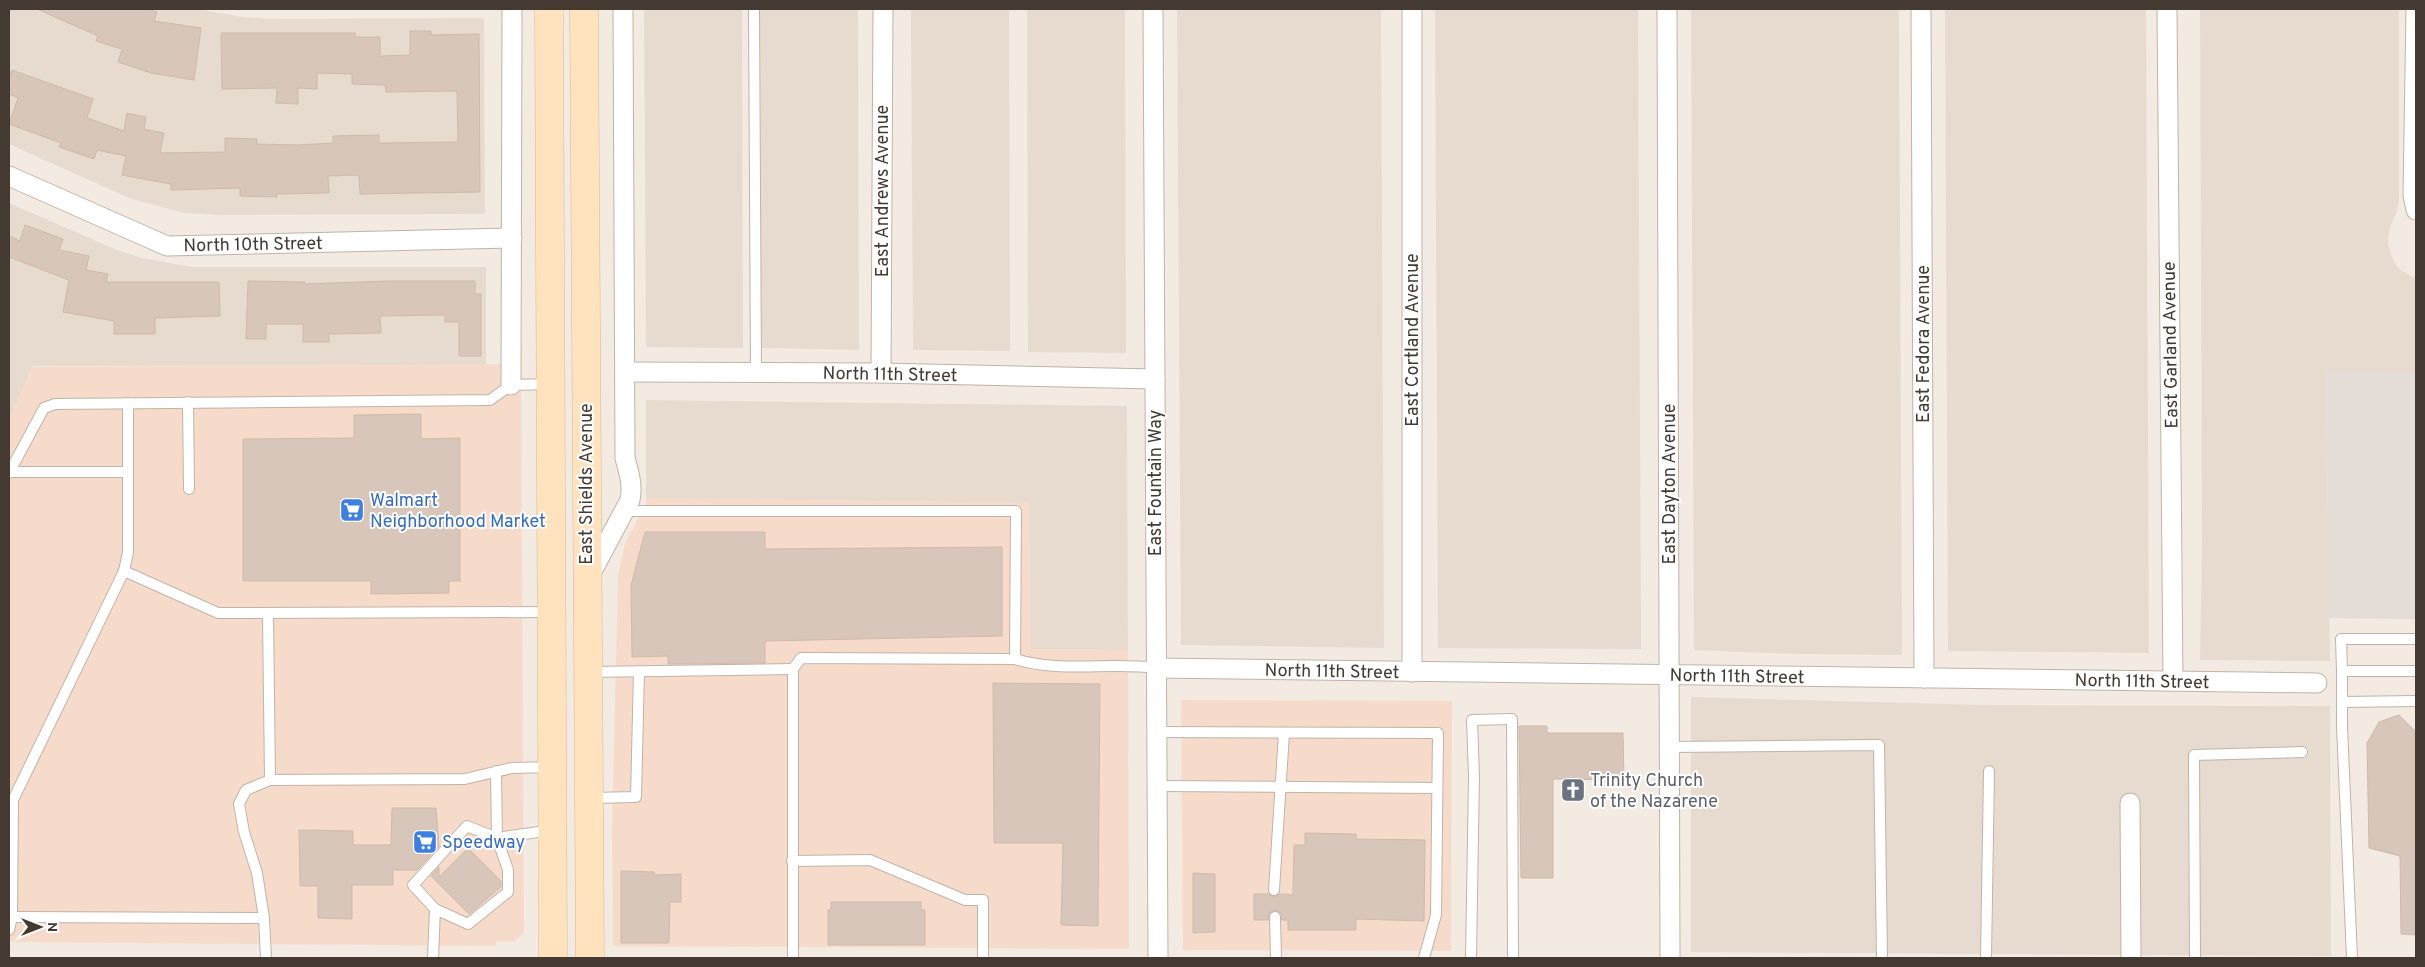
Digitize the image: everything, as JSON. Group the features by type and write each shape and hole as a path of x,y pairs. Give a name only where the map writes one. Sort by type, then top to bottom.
{"main road":[{"name":"East Shields Avenue","path":"549,9 553,958"},
{"name":"East Shields Avenue","path":"584,9 590,958"},
{"path":"551,248 560,251 567,259 570,269 570,418 586,510"},
{"path":"552,612 568,628 569,650 572,661 579,668 588,672"}],"street":[{"path":"511,385 512,9"},
{"path":"587,580 624,511 632,491 632,480 625,458 623,9"},
{"name":"East Andrews Avenue","path":"881,373 883,9"},
{"name":"East Fountain Way","path":"1153,9 1158,958"},
{"name":"East Cortland Avenue","path":"1412,9 1412,672"},
{"name":"East Dayton Avenue","path":"1667,9 1670,958"},
{"name":"East Fedora Avenue","path":"1921,9 1924,678"},
{"name":"East Garland Avenue","path":"2167,9 2173,681"},
{"path":"2416,9 2413,195 2416,210"},
{"name":"North 10th Street","path":"9,176 167,246 512,238"},
{"name":"North 11th Street","path":"625,372 881,373 1155,379"},
{"name":"North 11th Street","path":"1156,668 2317,683"},
{"path":"2130,803 2131,958"}],"lane":[{"path":"754,9 756,373"},
{"path":"128,472 9,473 44,408 54,404 490,400 511,385 551,384"},
{"path":"188,402 188,489"},
{"path":"9,930 11,917 13,800 124,571 128,552 128,404"},
{"path":"624,511 1016,512 1015,658"},
{"path":"124,571 218,613 552,612"},
{"path":"268,614 270,780"},
{"path":"2352,958 2341,639 2416,640"},
{"path":"793,958 793,669 801,658 1015,658 1033,665 1134,665 1156,668"},
{"path":"588,672 793,669"},
{"path":"588,798 636,797 639,670"},
{"path":"2342,670 2416,671"},
{"path":"2342,702 2416,701"},
{"path":"1472,958 1474,776 1472,720 1512,719 1513,958"},
{"path":"1157,732 1438,733 1436,915 1424,958"},
{"path":"1274,890 1284,733"},
{"path":"1670,747 1879,745 1882,958"},
{"path":"2195,958 2194,755 2302,752"},
{"path":"266,958 264,918 257,873 244,832 239,804 246,790 270,780 465,779 512,768 552,767"},
{"path":"496,772 497,838 508,870 508,892 468,924 435,909 413,886 467,826 497,838 553,830"},
{"path":"1986,958 1989,772"},
{"path":"1157,786 1437,788"},
{"path":"792,861 870,860 965,900 983,900 983,958"},
{"path":"433,958 435,909"},
{"path":"11,917 264,918"},
{"path":"1275,917 1276,958"}],"shaded area":[{"path":"9,9 195,9 243,17 270,19 484,18 485,214 219,215 185,213 129,198 9,144"},
{"path":"644,9 742,9 743,348 646,347"},
{"path":"760,9 858,9 859,350 761,348"},
{"path":"911,9 1009,9 1010,351 913,350"},
{"path":"1027,9 1125,9 1126,353 1028,352"},
{"path":"1177,9 1381,9 1384,648 1181,645"},
{"path":"1435,9 1638,9 1641,649 1438,648"},
{"path":"1691,9 1899,9 1902,655 1794,654 1694,650"},
{"path":"1945,9 2146,9 2149,653 1948,651"},
{"path":"2200,9 2399,9 2399,199 2397,211 2389,230 2388,245 2394,262 2399,269 2416,279 2416,373 2326,371 2330,661 2200,660 2202,543"},
{"path":"9,203 117,250 142,258 192,267 486,267 486,365 33,366 9,421"},
{"path":"521,364 524,932 514,942 496,941 496,946 9,942 9,421 33,367"},
{"path":"2326,370 2416,372 2416,619 2329,618"},
{"path":"646,400 1127,406 1128,650 1030,649 1029,503 646,498"},
{"path":"646,498 1029,503 1030,649 1128,650 1129,949 613,946 612,831 618,575 625,543 646,505"},
{"path":"1691,697 1983,705 2330,706 2331,956 1691,952"},
{"path":"1181,700 1452,701 1451,951 1183,950"}],"building":[{"path":"37,9 148,9 157,12 154,21 201,28 194,80 151,73 118,62 122,49 96,41 98,36"},
{"path":"410,31 431,31 431,35 479,34 480,192 360,194 359,175 328,176 329,193 277,194 277,197 240,196 240,188 171,190 171,184 122,175 126,156 97,150 94,159 59,147 61,143 9,124 18,98 9,94 9,79 12,70 93,99 87,118 124,131 127,113 146,117 144,129 164,133 160,153 225,152 225,138 257,139 257,144 299,145 333,143 333,136 379,135 379,143 458,142 457,91 386,92 385,85 352,84 352,74 317,73 317,89 298,88 298,104 276,103 277,88 222,89 221,33 355,33 355,37 380,37 380,56 410,55"},
{"path":"25,225 63,239 59,250 89,256 86,270 108,274 106,282 219,282 220,316 155,318 155,334 114,334 114,321 63,312 69,280 9,257 9,236 20,241"},
{"path":"248,281 305,282 305,284 387,281 475,281 475,294 481,294 481,356 459,356 459,322 445,322 445,315 380,316 381,333 329,334 329,342 303,342 303,324 266,324 266,339 246,339"},
{"name":"Walmart Neighborhood Market","path":"421,414 421,439 460,438 460,581 449,581 449,593 371,594 371,581 243,581 243,439 354,438 354,415"},
{"path":"645,532 765,532 765,549 1002,547 1002,636 765,641 765,663 668,664 668,656 632,657 631,585"},
{"path":"993,683 1100,684 1098,926 1061,925 1063,843 994,843"},
{"path":"2399,715 2416,732 2416,935 2401,934 2400,856 2369,848 2367,743 2379,722"},
{"path":"1519,726 1547,726 1547,733 1623,733 1624,780 1553,779 1553,878 1521,878"},
{"path":"392,808 436,808 439,846 417,870 393,870 393,885 352,885 352,919 318,918 318,886 300,886 299,830 353,831 353,845 391,845"},
{"path":"1305,833 1356,834 1356,839 1425,840 1424,921 1356,919 1356,930 1288,930 1288,920 1282,920 1281,913 1275,910 1269,913 1268,920 1254,920 1254,894 1269,894 1274,897 1279,894 1293,895 1294,845 1305,845"},
{"path":"468,848 501,881 501,887 469,914 431,876 439,867 439,877"},
{"path":"621,871 654,872 654,875 681,874 681,902 670,902 669,943 621,943"},
{"path":"1193,873 1215,874 1215,932 1193,933"},
{"path":"831,902 921,902 921,910 925,910 925,945 828,945 828,910 831,909"}],"place":[{"name":"Walmart Neighborhood Market","path":"352,510"},
{"name":"Trinity Church of the Nazarene","path":"1573,790"},
{"name":"Speedway","path":"425,842"}]}
